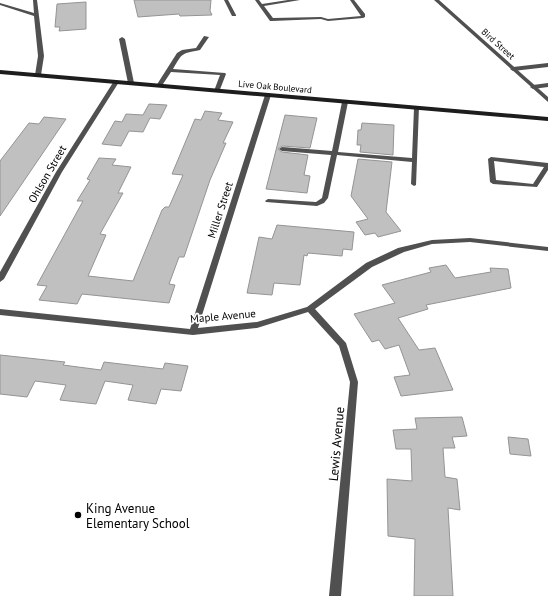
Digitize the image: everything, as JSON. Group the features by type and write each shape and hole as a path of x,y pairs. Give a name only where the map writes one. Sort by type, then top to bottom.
{"main road":[{"name":"Live Oak Boulevard","path":"0,72 548,119"}],"street":[{"path":"35,0 42,56 38,75"},
{"path":"226,0 234,15"},
{"path":"257,0 272,20 321,18 328,20 363,17 363,14 352,0"},
{"path":"262,5 298,0"},
{"name":"Bird Street","path":"436,0 548,100"},
{"path":"0,4 37,15"},
{"path":"159,86 179,54 184,51 198,49 206,36"},
{"path":"122,39 131,83"},
{"path":"513,69 548,65"},
{"path":"169,70 223,74 217,91"},
{"name":"Ohlson Street","path":"0,279 59,172 116,82"},
{"path":"533,87 548,85"},
{"name":"Miller Street","path":"193,332 268,95"},
{"path":"268,201 316,204 322,202 325,198 345,102"},
{"path":"414,184 417,108"},
{"path":"282,149 415,160"},
{"path":"491,159 548,165 535,186 493,182 491,159"},
{"name":"Maple Avenue","path":"0,312 193,332 257,325 310,309 369,265 409,248 432,242 470,240 548,249"},
{"name":"Lewis Avenue","path":"310,309 343,345 354,382 335,596"}],"building":[{"path":"134,0 211,0 210,11 212,15 180,16 179,14 138,17"},
{"path":"86,2 86,29 59,31 60,27 55,27 57,4"},
{"path":"149,104 167,105 160,119 150,118 143,132 129,131 121,146 102,144 115,121 122,122 126,114 143,115"},
{"path":"205,111 222,113 218,120 233,122 223,143 226,143 210,180 184,257 179,257 169,284 175,285 169,303 82,294 77,304 39,300 47,286 37,285 83,201 77,201 90,180 87,179 99,158 116,159 112,165 131,167 118,193 123,193 100,234 106,235 88,276 133,281 162,210 165,207 169,207 183,175 172,174 195,119 201,120"},
{"path":"285,115 317,118 310,148 282,146 278,149 282,152 308,155 304,175 310,176 307,193 266,189"},
{"path":"44,117 66,119 0,216 0,161 29,123 39,124"},
{"path":"362,123 394,125 393,155 360,152 361,145 357,145 358,130 361,130"},
{"path":"358,159 392,162 386,212 401,231 378,237 375,233 365,235 356,222 368,219 351,196"},
{"path":"277,225 354,232 352,250 343,249 342,256 308,253 307,256 304,255 300,285 274,283 272,295 247,293 259,237 272,239"},
{"path":"446,265 455,278 491,272 490,268 508,269 511,288 426,305 428,309 398,318 419,350 435,348 453,390 401,396 394,377 410,375 399,345 385,349 379,340 372,342 354,314 395,303 382,285 431,272 429,268"},
{"path":"0,355 65,362 63,365 101,370 104,362 163,369 165,363 188,366 181,391 161,389 156,404 128,400 133,385 105,381 96,404 60,400 66,385 35,381 27,397 0,394"},
{"path":"462,417 467,436 452,437 455,448 443,448 445,477 457,479 460,510 448,508 453,596 414,596 415,539 388,536 387,479 412,481 411,449 396,449 393,430 417,429 415,418"},
{"path":"508,437 528,439 531,456 510,454"}],"place":[{"name":"King Avenue Elementary School","path":"78,515"}]}
